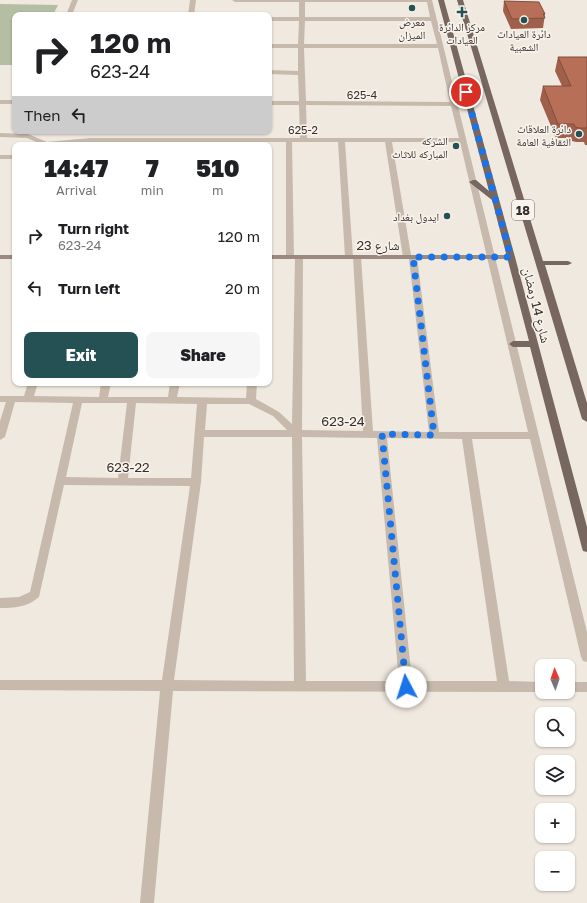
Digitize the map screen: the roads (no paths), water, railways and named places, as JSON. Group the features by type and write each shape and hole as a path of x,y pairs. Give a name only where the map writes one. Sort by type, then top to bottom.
{"main road":[{"name":"شارع 14 رمضان","path":"441,0 511,257 587,548"},
{"name":"شارع 14 رمضان","path":"460,0 587,419"},
{"path":"473,182 495,198"},
{"path":"540,263 568,263"},
{"path":"513,344 533,344"}],"street":[{"path":"70,12 75,0"},
{"path":"191,12 193,0"},
{"path":"235,0 429,0 513,344 587,657"},
{"path":"302,0 300,46 301,104 304,140"},
{"path":"272,19 434,20"},
{"path":"272,46 441,46"},
{"path":"272,72 301,72"},
{"path":"0,102 12,102"},
{"name":"625-4","path":"272,103 454,104"},
{"name":"625-2","path":"0,135 14,134"},
{"name":"625-2","path":"30,134 42,142"},
{"path":"167,140 168,134"},
{"name":"625-2","path":"89,142 138,142 167,140 189,142 240,142 289,140 463,140"},
{"path":"289,140 294,257 300,687"},
{"path":"341,140 353,257 368,434"},
{"path":"388,140 410,257 434,435"},
{"path":"0,157 12,157"},
{"path":"0,257 12,257"},
{"name":"شارع 23","path":"272,257 511,257"},
{"path":"28,400 32,386"},
{"path":"103,400 105,386"},
{"path":"172,400 174,386"},
{"path":"251,401 252,386"},
{"path":"0,400 251,401 276,414 297,434"},
{"path":"0,437 11,400"},
{"path":"0,603 18,603 29,600 35,594 78,400"},
{"path":"122,481 132,400"},
{"path":"147,903 166,686 196,482 202,400"},
{"name":"623-24","path":"200,433 534,436"},
{"path":"382,434 406,687"},
{"path":"466,435 504,687"},
{"name":"623-22","path":"60,481 196,482"},
{"path":"0,685 535,687"},
{"path":"575,687 587,688"}],"place":[{"name":"معرض الميزان","path":"412,8"},
{"name":"مركز الدائرة العيادات","path":"462,12"},
{"name":"دائرة العيادات الشعبية","path":"524,20"},
{"name":"دائرة العلاقات الثقافية العامة","path":"579,134"},
{"name":"الشركه المباركه للاثاث","path":"456,146"},
{"name":"ايدول بغداد","path":"447,216"}]}
